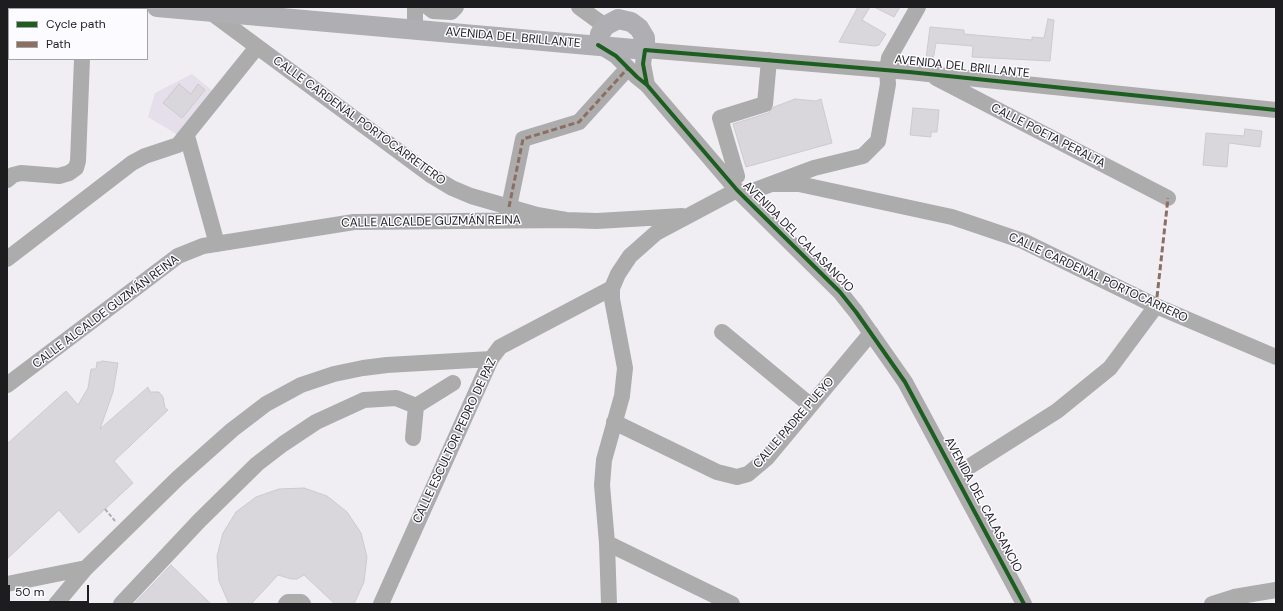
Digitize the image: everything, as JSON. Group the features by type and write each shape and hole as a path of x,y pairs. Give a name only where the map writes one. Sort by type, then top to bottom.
{"main road":[{"name":"AVENIDA DEL BRILLANTE","path":"157,7 645,50"},
{"path":"598,45 600,34 607,16 618,19 631,15 645,38 645,50"}],"street":[{"path":"415,7 415,30"},
{"path":"428,7 433,11 451,12 456,7"},
{"path":"579,7 607,16"},
{"name":"CALLE CARDENAL PORTOCARRERO","path":"775,184 814,168 862,156 878,141 888,84 887,70 889,58 918,7"},
{"name":"CALLE CARDENAL PORTOCARRETERO","path":"209,11 432,176 452,188 486,201 566,220 597,221 686,216"},
{"name":"AVENIDA DEL CALASANCIO","path":"598,45 616,56 647,85 736,189 840,292 905,382 1024,604"},
{"path":"7,259 132,163 146,156 178,145 187,136 257,48"},
{"name":"AVENIDA DEL BRILLANTE","path":"645,50 887,70 1276,110"},
{"name":"AVENIDA DEL CALASANCIO","path":"645,50 643,64 647,85"},
{"path":"7,180 13,175 21,172 59,176 69,173 76,168 78,161 82,60"},
{"path":"610,604 602,485 604,460 622,396 625,368 612,299 612,288 626,262 642,244 656,233 736,189 737,176 720,118 765,104 769,60"},
{"path":"509,207 523,138 579,122 628,68"},
{"name":"CALLE POETA PERALTA","path":"928,74 1168,198"},
{"path":"187,136 217,244"},
{"name":"CALLE CARDENAL PORTOCARRERO","path":"736,189 775,184 799,184 952,217 1023,241 1156,306 1276,357"},
{"path":"484,221 486,201"},
{"name":"CALLE ALCALDE GUZMÁN REINA","path":"7,385 178,256 191,250 217,244 354,222 566,220"},
{"name":"CALLE ESCULTOR PEDRO DE PAZ","path":"381,604 491,358 500,347 612,288"},
{"path":"956,475 1057,411 1110,368 1156,306"},
{"path":"722,332 810,405"},
{"name":"CALLE PADRE PUEYO","path":"614,422 717,472 737,477 748,474 755,470 871,333"},
{"path":"56,604 86,568 178,478 232,430 266,404 301,385 334,374 387,365 491,358"},
{"path":"416,406 453,383"},
{"path":"121,604 199,521 257,464 283,444 316,422 364,400 396,398 416,406"},
{"path":"413,438 416,406"},
{"path":"607,543 732,604"},
{"path":"7,584 86,568"},
{"path":"1212,604 1234,597 1276,590"},
{"path":"286,604 288,602 302,602 303,604"}],"shaded area":[{"path":"192,74 214,92 178,135 148,117 155,93"}],"building":[{"path":"858,7 870,7 862,20 886,34 879,45 875,46 839,42"},
{"path":"874,7 900,7 894,17"},
{"path":"1048,19 1054,20 1050,61 972,57 973,46 936,43 933,60 926,59 930,27 964,30 964,34 1032,40 1032,37 1044,38"},
{"path":"179,84 191,94 198,84 205,90 182,118 163,103"},
{"path":"795,99 816,101 821,99 832,143 746,167 733,124 768,113 774,107"},
{"path":"913,108 939,110 937,132 931,132 931,137 910,135"},
{"path":"1245,129 1262,131 1260,147 1229,143 1227,167 1203,165 1206,133 1244,136"},
{"path":"102,361 118,363 113,392 100,429 148,387 150,392 159,392 163,397 165,408 168,410 114,461 133,483 79,533 59,510 7,559 7,444 66,391 78,405 88,388 91,369 96,369 97,362"},
{"path":"304,488 327,496 347,512 361,533 367,557 364,582 354,604 335,604 304,575 297,579 291,579 278,575 251,604 229,604 219,581 217,556 223,533 236,512 256,497 279,489"},
{"path":"171,565 211,604 134,604"}],"marked path":[{"path":"509,207 523,139 579,122 628,68"},
{"path":"1156,306 1168,198"}],"cycle path":[{"path":"598,45 616,56 647,85 737,190 840,292 856,312 905,382 1024,604"},
{"path":"647,85 643,64 645,50 909,72 1276,110"}]}
